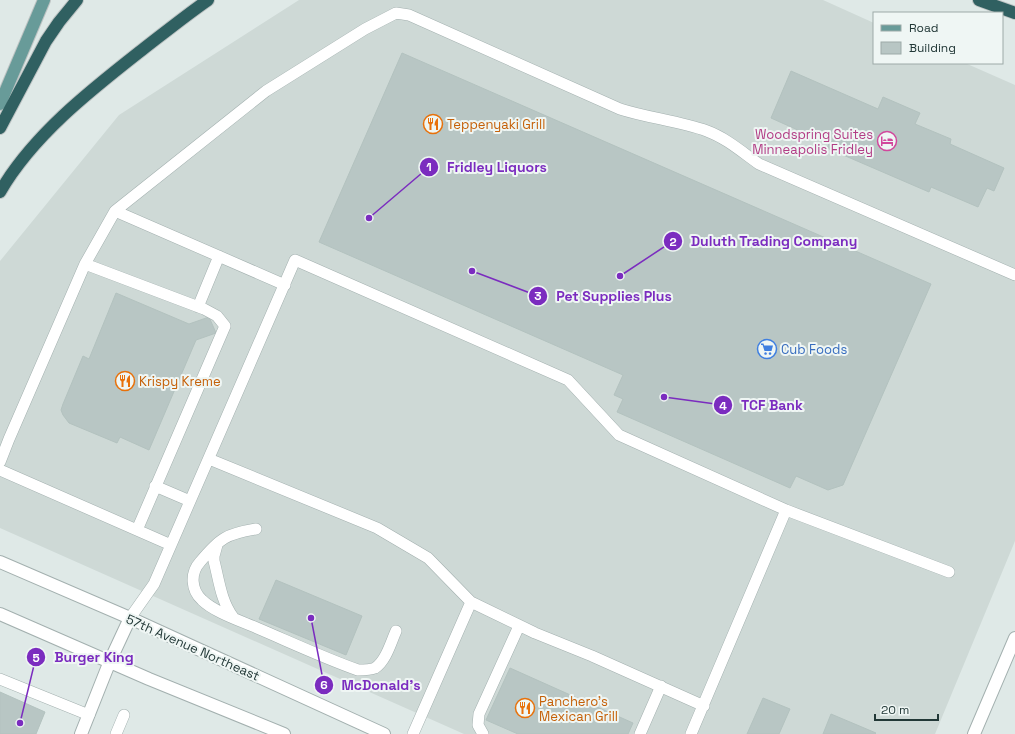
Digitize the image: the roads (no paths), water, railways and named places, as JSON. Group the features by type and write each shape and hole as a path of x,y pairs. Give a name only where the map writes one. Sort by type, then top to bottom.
{"highway":[{"path":"0,128 46,40 77,0"},
{"path":"0,192 9,176 41,139 86,95 120,67 208,0"},
{"path":"979,0 1015,13"}],"main road":[{"path":"0,104 44,0"}],"street":[{"name":"57th Avenue Northeast","path":"0,562 130,618 384,734"},
{"path":"0,614 271,732 284,734"},
{"path":"81,734 110,661 130,618"},
{"path":"974,734 1015,638"}],"lane":[{"path":"0,462 85,264 115,211 266,91 365,29 396,13 409,15 620,110 707,131 721,137 759,164 1015,275"},
{"path":"115,211 285,285"},
{"path":"198,307 219,256"},
{"path":"130,618 154,584 296,260 568,380 619,435 786,510 949,572"},
{"path":"85,264 198,307 217,316 226,326 136,530"},
{"path":"209,459 377,528 428,558 471,602 519,626 661,686 704,706"},
{"path":"0,470 171,545"},
{"path":"155,486 190,501"},
{"path":"691,734 786,510"},
{"path":"256,529 229,535 218,542 198,565 194,573 193,581 196,592 202,600 212,608 358,670 369,670 375,667 383,659 396,631"},
{"path":"218,542 214,561 223,600 226,608 233,618"},
{"path":"413,734 471,602"},
{"path":"483,734 478,725 479,714 519,626"},
{"path":"0,679 89,715"},
{"path":"640,734 661,686"},
{"path":"116,734 124,715"}],"place":[{"name":"Teppenyaki Grill","path":"433,124"},
{"name":"Woodspring Suites Minneapolis Fridley","path":"887,141"},
{"name":"Fridley Liquors","path":"369,218"},
{"name":"Pet Supplies Plus","path":"472,271"},
{"name":"Duluth Trading Company","path":"620,276"},
{"name":"Cub Foods","path":"767,349"},
{"name":"Krispy Kreme","path":"125,381"},
{"name":"TCF Bank","path":"664,397"},
{"name":"McDonald's","path":"311,618"},
{"name":"Panchero's Mexican Grill","path":"525,708"},
{"name":"Burger King","path":"20,723"}]}
